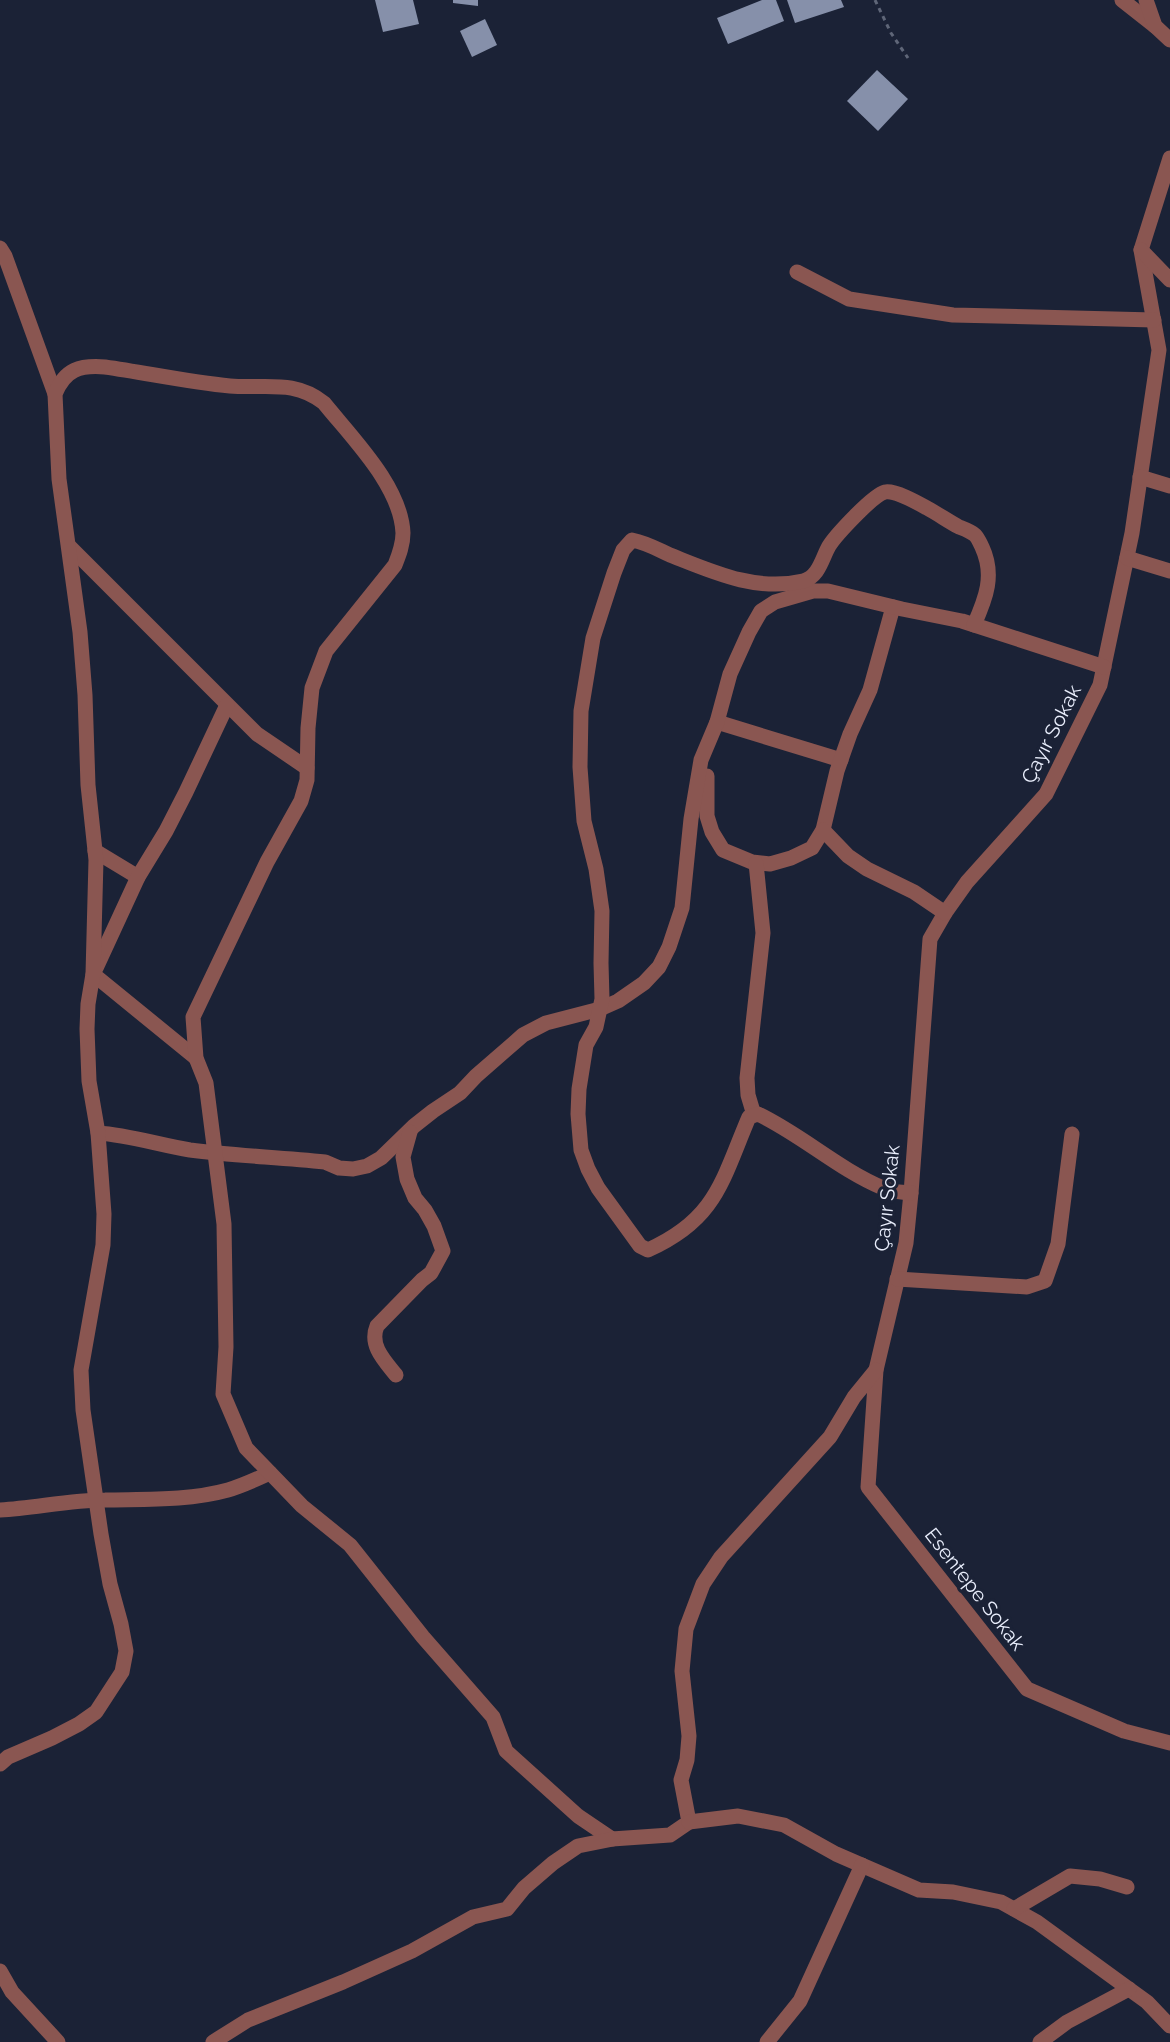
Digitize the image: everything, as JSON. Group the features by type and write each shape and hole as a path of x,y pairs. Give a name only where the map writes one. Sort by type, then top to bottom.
{"street":[{"path":"1122,0 1170,40"},
{"path":"1146,0 1155,26"},
{"name":"Çayır Sokak","path":"876,1370 906,1243 930,939 945,913 968,882 1046,794 1100,685 1127,558 1159,350 1141,250 1170,158"},
{"path":"0,248 5,256 55,394 59,479 69,546 84,684 88,784 95,851 93,974 87,1029 89,1081 98,1133 104,1214 103,1245 81,1370 83,1410 101,1534 126,1651 122,1672 96,1712 79,1724 8,1757 0,1764"},
{"path":"1141,250 1170,280"},
{"path":"797,272 849,298 953,315 1154,321"},
{"path":"55,394 59,383 66,375 76,369 91,366 230,386 281,386 313,394 324,403 379,472 399,514 403,534 401,552 395,565 326,651 312,688 308,728 307,780 301,801 267,862 193,1017 196,1058 206,1083 224,1224 226,1347 223,1394 246,1448 302,1506 350,1545 423,1637 493,1717 506,1751 578,1816 613,1839"},
{"path":"1140,477 1170,486"},
{"path":"911,1193 885,1189 829,1160 758,1114 749,1117 722,1185 707,1209 665,1243 648,1250 640,1246 598,1188 581,1150 579,1089 586,1045 596,1027 602,999 602,911 596,869 584,821 580,767 581,711 593,638 623,550 632,540 648,543 664,552 729,578 773,584 805,580 823,563 828,547 836,535 861,511 876,497 886,492 896,493 921,504 976,536 987,558 990,578 974,625"},
{"path":"69,546 257,734 307,768"},
{"path":"1127,558 1170,571"},
{"path":"98,1133 165,1146 325,1162 339,1168 353,1170 367,1166 381,1158 411,1129 460,1093 523,1035 546,1023 600,1009 618,1001 644,983 659,967 669,947 682,909 691,819 701,760 717,722 730,674 748,632 761,611 775,602 813,591 828,591 974,625 1104,667"},
{"path":"709,740 707,816 712,832 723,850 756,863 770,864 791,858 812,848 823,830 841,760 870,690 893,607"},
{"path":"93,974 138,878 166,831 228,705"},
{"path":"717,722 841,760"},
{"path":"823,830 848,856 867,869 914,892 945,913"},
{"path":"95,851 138,878"},
{"path":"754,1116 747,1095 747,1078 763,933 756,863"},
{"path":"93,974 196,1058"},
{"path":"396,1375 383,1359 376,1345 374,1335 377,1326 431,1273 443,1251 434,1226 425,1210 414,1198 407,1179 403,1157 411,1129"},
{"path":"897,1279 1027,1287 1044,1281 1058,1244 1072,1134"},
{"path":"689,1821 681,1780 687,1760 689,1736 682,1671 686,1629 703,1584 721,1557 830,1437 854,1397 876,1370"},
{"name":"Esentepe Sokak","path":"876,1370 868,1487 1027,1689 1124,1731 1170,1743"},
{"path":"0,1510 97,1500 141,1500 199,1495 227,1490 270,1473"},
{"path":"213,2042 248,2020 343,1982 402,1955 473,1917 507,1909 524,1888 578,1846 613,1839 670,1835 689,1821 738,1816 784,1826 836,1854 919,1890 953,1892 1001,1902 1037,1922 1147,2002 1170,2026"},
{"path":"767,2042 800,2001 862,1865"},
{"path":"1014,1909 1070,1876 1100,1879 1126,1887"},
{"path":"0,1971 12,1992 58,2042"},
{"path":"1040,2042 1067,2022 1129,1989"}],"path":[{"path":"875,0 891,33 908,58"}],"building":[{"path":"375,0 413,0 419,24 383,32"},
{"path":"453,0 478,0 478,6 453,3"},
{"path":"762,0 776,0 784,21 728,44 717,18"},
{"path":"787,0 841,0 844,7 795,23"},
{"path":"485,19 497,45 472,57 460,31"},
{"path":"877,70 908,99 878,131 847,101"}]}
